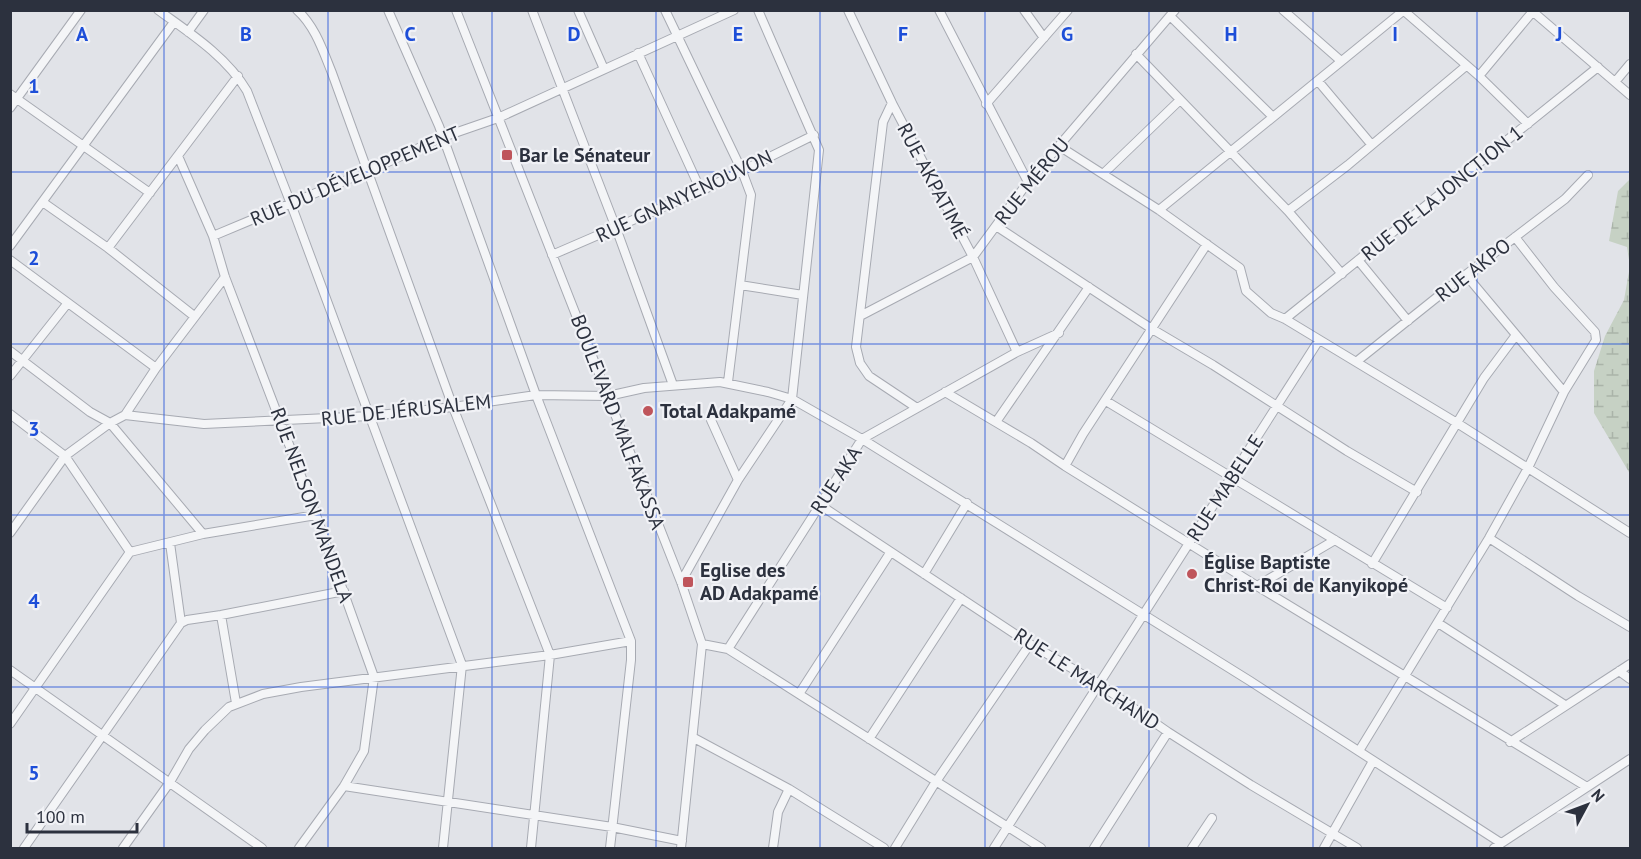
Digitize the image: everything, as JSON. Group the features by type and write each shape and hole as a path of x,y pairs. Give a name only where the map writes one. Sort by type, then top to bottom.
{"street":[{"path":"10,108 14,97 81,10"},
{"path":"158,10 188,32 238,76 247,91 462,665 443,849"},
{"path":"188,32 204,10"},
{"path":"297,10 304,16 319,40 453,407 550,655 531,849"},
{"path":"388,10 443,137 536,395 631,641 631,660 610,849"},
{"name":"BOULEVARD MALFAKASSA","path":"456,10 681,582 702,644 682,845"},
{"path":"532,10 616,228 673,385"},
{"path":"578,10 604,69"},
{"path":"665,10 742,171 751,195 728,382"},
{"name":"RUE DU DÉVELOPPEMENT","path":"213,236 443,137 498,118 734,10"},
{"path":"681,582 738,480 792,399 819,153 814,135 758,10"},
{"name":"RUE AKPATIMÉ","path":"848,10 892,103 973,257 1017,352"},
{"path":"939,10 1028,182"},
{"path":"1024,10 1044,38"},
{"path":"986,104 1068,10"},
{"path":"1283,10 1341,61"},
{"path":"1159,210 1403,11 1479,76 1527,124"},
{"path":"1479,76 1533,11 1630,95"},
{"path":"1172,13 1274,117"},
{"name":"RUE MÉROU","path":"862,315 973,257 1028,182 1172,13"},
{"path":"10,246 44,203 174,22"},
{"path":"638,53 701,191"},
{"path":"1136,54 1288,211 1342,274"},
{"path":"1615,82 1630,64"},
{"path":"1288,211 1466,66"},
{"name":"RUE DE LA JONCTION 1","path":"1285,319 1598,67"},
{"path":"108,248 238,76"},
{"path":"1318,81 1371,144"},
{"path":"14,97 150,193"},
{"path":"1103,174 1180,100"},
{"path":"892,103 883,122 862,315 856,347 860,363 869,376 917,408"},
{"name":"RUE GNANYENOUVON","path":"552,255 701,191 814,135"},
{"path":"1059,146 1159,210 1240,268 1246,291 1270,313 1285,319 1457,423 1630,533"},
{"name":"RUE NELSON MANDELA","path":"178,156 213,236 225,277 281,421 374,677 364,751 344,786 299,849"},
{"name":"RUE AKPO","path":"1356,362 1564,199 1588,175"},
{"path":"44,203 108,248 194,316"},
{"path":"996,226 1152,329 1417,492"},
{"path":"1359,750 1489,538 1528,468 1564,392 1596,340 1595,333 1554,287 1515,237"},
{"path":"1065,466 1083,434 1206,244"},
{"path":"10,260 156,368"},
{"path":"1359,260 1408,321"},
{"path":"1466,275 1564,392"},
{"path":"10,533 65,456 110,423 125,415 156,368 225,277"},
{"path":"740,285 803,295"},
{"path":"996,422 1089,287"},
{"path":"10,376 67,304"},
{"name":"RUE AKA","path":"728,649 862,439 1017,352 1059,333"},
{"path":"1372,564 1484,378 1516,335"},
{"name":"RUE MABELLE","path":"994,849 1319,340"},
{"path":"10,351 90,412 110,423 203,534"},
{"name":"RUE DE JÉRUSALEM","path":"125,415 204,424 281,421 370,416 536,395 608,396 673,385 728,382 792,399 967,503 1502,843"},
{"path":"945,392 1510,742 1587,787"},
{"path":"1106,401 1447,608"},
{"path":"10,414 65,456 130,552"},
{"path":"711,420 738,480"},
{"path":"924,574 967,503"},
{"name":"RUE LE MARCHAND","path":"819,505 1030,644 1099,684 1168,732 1357,849"},
{"path":"10,724 130,552 203,534 316,515"},
{"path":"1489,538 1630,627"},
{"path":"1257,586 1335,540"},
{"path":"170,543 181,623"},
{"path":"799,694 890,553"},
{"path":"24,849 181,623 344,591"},
{"path":"869,738 961,598"},
{"path":"221,615 236,703"},
{"path":"1438,622 1565,705"},
{"path":"123,849 170,783 189,749 229,707 236,703 262,694 462,665 550,655 631,641"},
{"path":"702,644 728,649 1041,849"},
{"path":"895,849 935,783 1030,644"},
{"path":"1510,742 1630,664"},
{"path":"10,670 262,849"},
{"path":"1619,671 1630,679"},
{"path":"1094,849 1168,732"},
{"path":"694,738 789,789 884,849"},
{"path":"1494,849 1630,759"},
{"path":"1324,849 1373,761"},
{"path":"344,786 612,827 682,845"},
{"path":"773,849 778,812 789,789"},
{"path":"1192,848 1212,818"}],"green space":[{"path":"1630,179 1630,266 1627,247 1609,241 1618,191"},
{"path":"1630,266 1630,474 1594,413 1594,371 1605,336 1624,300"}],"place":[{"name":"Bar le Sénateur","path":"507,155"},
{"name":"Total Adakpamé","path":"648,411"},
{"name":"Église Baptiste Christ-Roi de Kanyikopé","path":"1192,574"},
{"name":"Eglise des AD Adakpamé","path":"688,582"}]}
